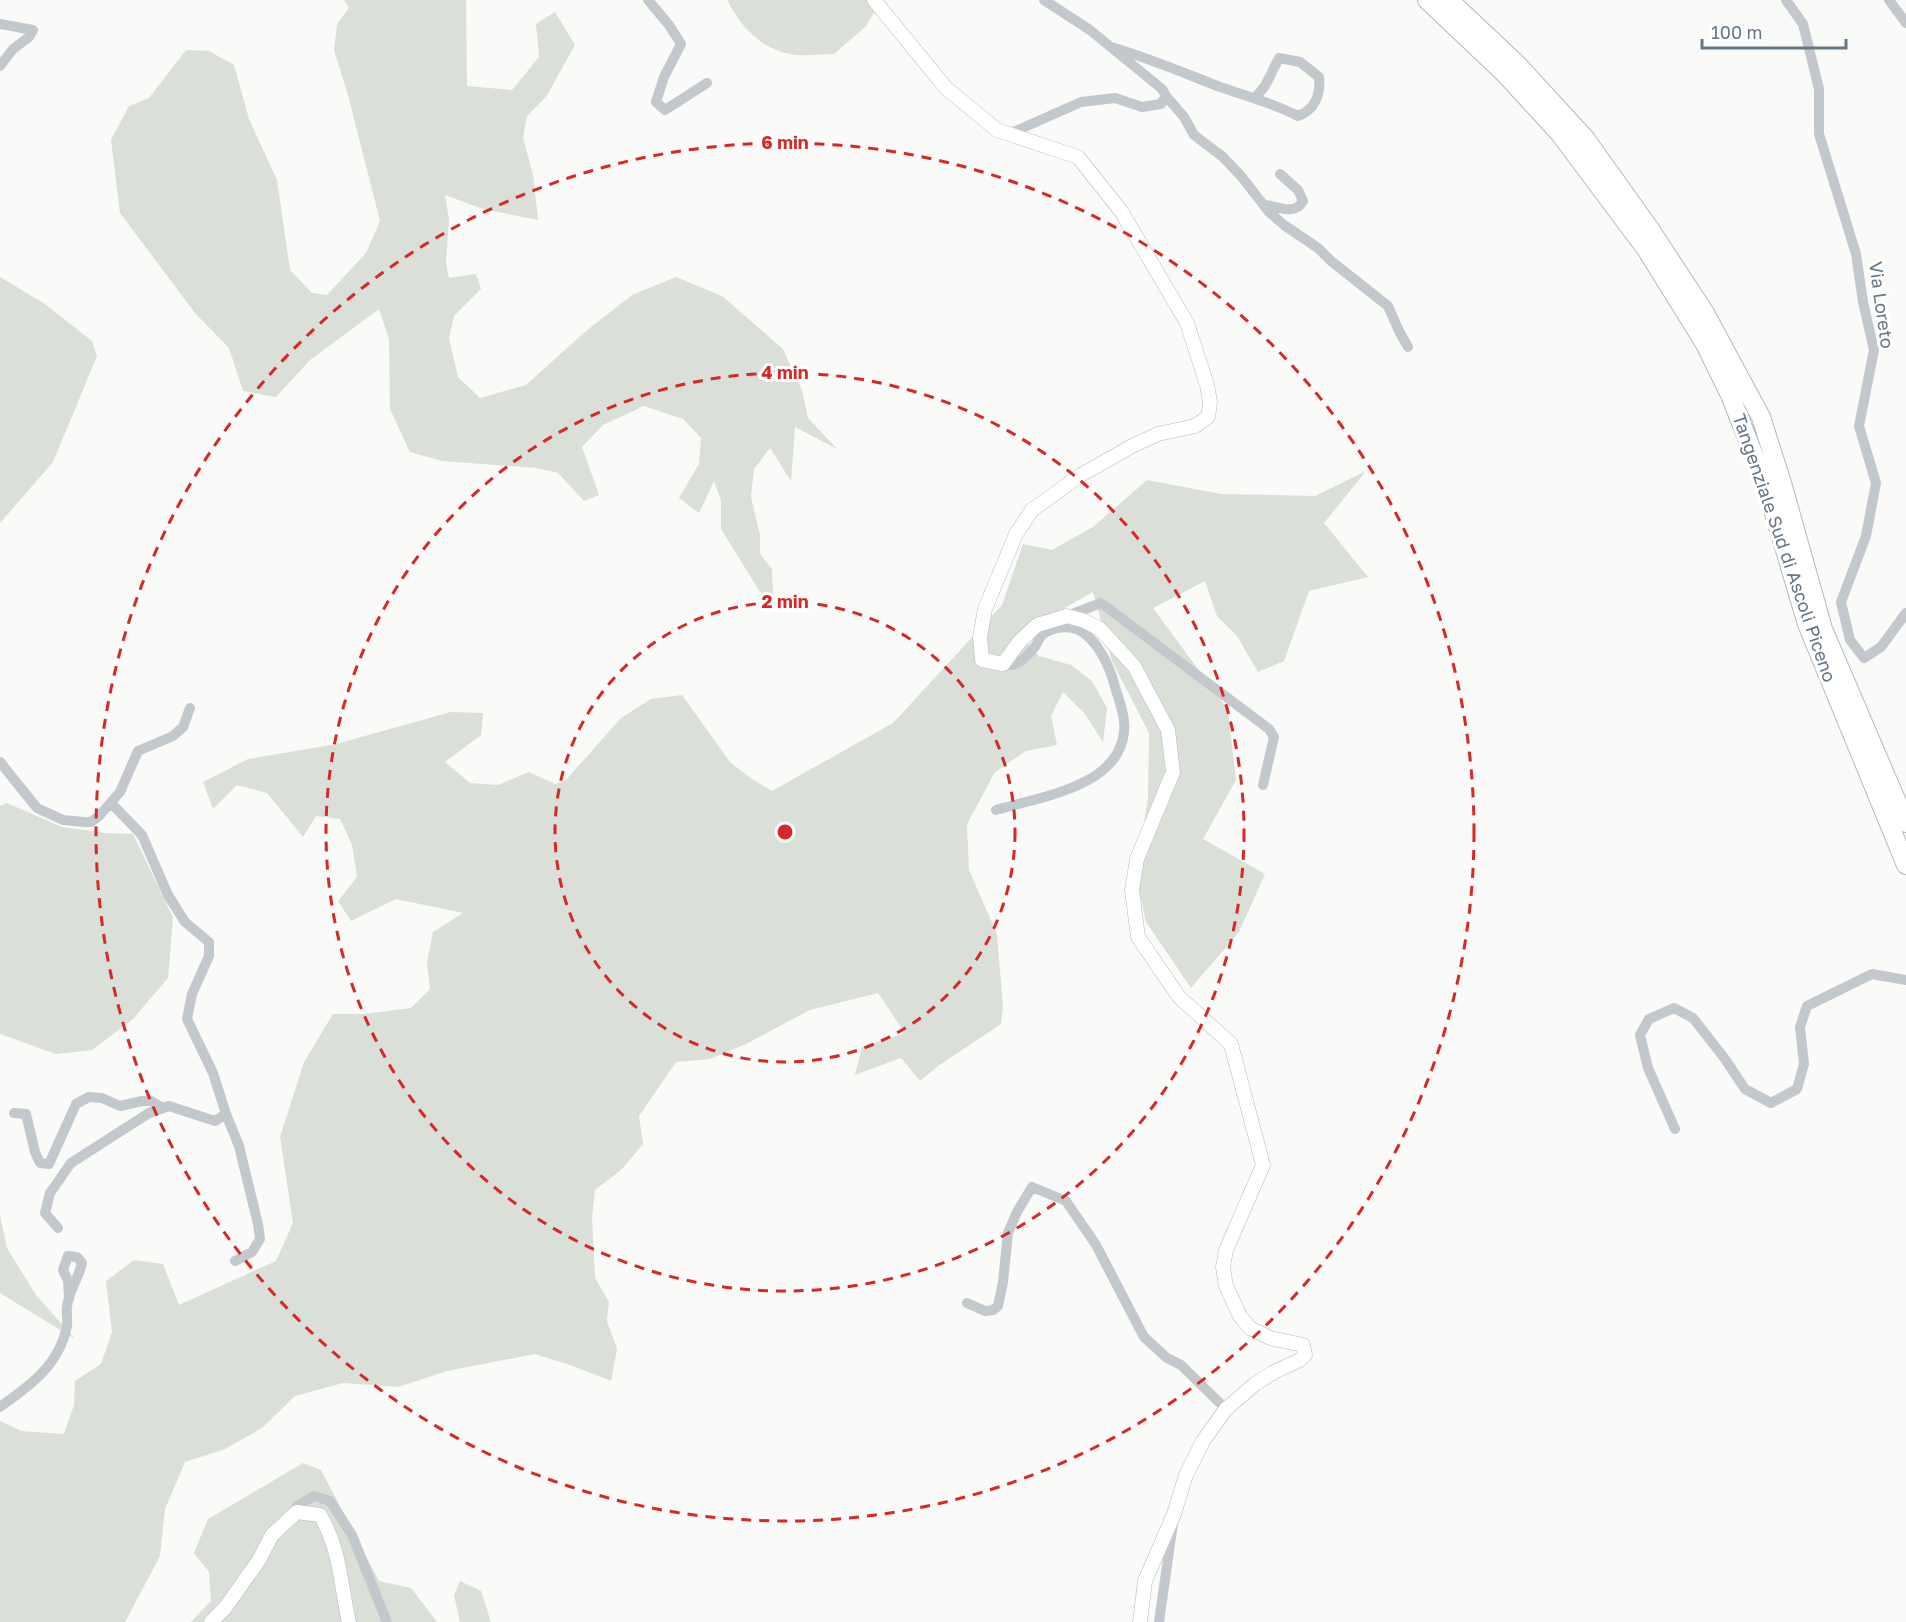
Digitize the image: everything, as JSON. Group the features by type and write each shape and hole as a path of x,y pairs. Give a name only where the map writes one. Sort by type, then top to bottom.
{"highway":[{"name":"Tangenziale Sud di Ascoli Piceno","path":"1426,0 1505,74 1560,134 1646,249 1705,344 1730,395 1765,483 1807,624 1906,865"},
{"name":"Tangenziale Sud di Ascoli Piceno","path":"1449,0 1517,64 1585,138 1650,229 1705,313 1761,417 1824,629 1906,823"}],"street":[{"path":"648,0 669,25 681,44 664,77 656,102 665,110 707,83"},
{"path":"874,0 946,88 997,130 1078,157 1121,211 1187,323 1198,354 1210,402 1208,417 1195,426 1158,434 1081,475 1032,510 1016,534 985,609 980,637 982,660 1010,666 1018,664 1043,634 1061,627 1079,630 1096,645 1107,663 1125,730 1120,751 1109,767 1099,774 1061,791 996,810"},
{"path":"1044,0 1090,30 1162,89 1184,117 1194,135 1223,157 1269,212 1318,248 1388,306 1408,347"},
{"name":"Via Loreto","path":"1786,0 1803,24 1819,89 1819,134 1856,254 1863,302 1874,350 1859,426 1876,483 1866,536 1841,602 1850,640 1864,658 1881,647 1906,613"},
{"path":"1888,0 1906,22"},
{"path":"0,24 33,30 29,37 13,49 0,66"},
{"path":"1111,47 1149,58 1226,89 1279,106 1298,116 1305,114 1316,103 1320,88 1318,77 1300,62 1279,58 1265,86 1255,98"},
{"path":"1009,134 1081,102 1115,98 1142,107 1161,104 1166,96"},
{"path":"1265,205 1294,209 1303,201 1298,190 1280,174"},
{"path":"1003,664 1020,641 1037,625 1101,603 1269,729 1274,737 1263,785"},
{"path":"1067,616 1086,621 1100,629 1134,666 1168,730 1173,772 1137,859 1132,890 1138,937 1179,997 1231,1044 1263,1165 1226,1250 1223,1267 1226,1286 1240,1316 1250,1328 1270,1338 1303,1345 1305,1355 1300,1360 1265,1378 1226,1409 1203,1441 1186,1475 1174,1514 1144,1581 1140,1622"},
{"path":"0,762 37,808 63,820 92,822 120,792 138,751 173,736 183,727 190,708"},
{"path":"111,803 142,835 168,895 185,922 209,942 209,956 192,993 187,1019 213,1073 239,1146 258,1224 260,1239 252,1252 235,1261"},
{"path":"1675,1128 1648,1068 1640,1035 1649,1019 1674,1008 1693,1018 1745,1089 1771,1103 1797,1089 1804,1064 1800,1027 1807,1006 1872,974 1905,980"},
{"path":"14,1113 26,1114 40,1163 49,1164 76,1104 89,1097 102,1098 120,1106 151,1101 164,1108"},
{"path":"58,1228 45,1213 50,1192 71,1163 149,1113 169,1106 215,1121 226,1114"},
{"path":"967,1303 985,1311 993,1310 998,1306 1008,1233 1032,1187 1045,1191 1066,1201 1096,1245 1144,1337 1167,1359 1181,1365 1226,1409"},
{"path":"0,1407 32,1384 49,1367 68,1324 69,1299"},
{"path":"211,1622 225,1608 259,1560 272,1535 297,1512 297,1506 300,1503 314,1496 330,1501 351,1534 387,1622"},
{"path":"297,1512 320,1515 331,1534 338,1555 341,1588 349,1622"},
{"path":"1159,1622 1174,1514"}],"shaded area":[{"path":"344,0 466,0 467,86 512,90 539,57 536,24 555,12 575,45 546,97 527,116 523,138 533,174 538,220 483,209 445,195 449,220 446,263 449,278 476,274 481,289 454,316 449,338 458,377 480,398 526,385 586,331 632,295 676,277 722,296 783,349 802,390 808,418 837,449 795,427 791,481 770,448 754,469 751,497 760,535 760,554 772,569 773,596 760,592 721,529 721,500 714,481 699,513 679,498 699,464 701,438 683,419 644,406 603,425 582,447 599,495 584,501 558,473 537,468 442,461 410,452 390,409 389,339 379,309 310,360 276,397 243,391 229,348 195,313 120,213 111,140 129,106 149,98 186,50 209,51 234,65 249,119 277,180 290,270 312,293 327,295 366,253 380,221 348,95 334,50 337,24 349,8"},
{"path":"727,0 881,0 866,26 834,54 795,55 769,47 752,35"},
{"path":"0,277 45,304 92,341 97,356 53,462 0,523"},
{"path":"1366,471 1324,523 1368,577 1309,591 1284,661 1258,672 1237,636 1217,616 1205,581 1153,608 1228,710 1236,780 1203,839 1265,874 1239,932 1191,988 1146,922 1138,884 1140,848 1148,798 1149,733 1112,661 1093,592 1019,634 1039,656 1071,665 1092,681 1107,708 1103,742 1085,714 1063,692 1051,716 1057,745 1026,751 995,772 967,824 969,870 997,934 1003,1007 1001,1024 938,1066 920,1081 901,1058 855,1075 862,1047 905,1033 878,993 810,1010 746,1044 710,1059 676,1062 639,1116 643,1144 621,1170 595,1190 592,1217 595,1278 609,1302 607,1321 617,1349 611,1381 535,1354 447,1371 398,1387 343,1383 295,1396 262,1428 225,1449 185,1462 165,1509 160,1556 125,1622 0,1622 0,1421 21,1431 64,1434 74,1405 75,1381 101,1364 112,1332 106,1281 134,1260 163,1264 179,1305 276,1261 293,1223 280,1137 304,1062 333,1014 365,1014 411,1008 430,989 427,962 433,932 463,913 396,899 351,921 338,901 357,877 352,845 340,819 316,816 303,837 267,793 237,785 213,809 203,782 248,759 336,744 451,712 483,713 481,735 445,762 470,783 498,785 529,772 555,784 566,780 621,718 651,699 682,695 730,762 772,791 893,723 1002,605 1023,544 1052,550 1093,527 1147,480 1221,494 1315,496"},
{"path":"7,803 62,827 133,834 173,917 168,978 133,1019 92,1050 56,1054 0,1034 0,806"},
{"path":"0,1215 7,1248 36,1295 75,1339 0,1293"},
{"path":"303,1463 321,1470 379,1581 411,1588 437,1622 191,1622 211,1601 209,1572 194,1553 208,1519"},
{"path":"460,1581 481,1591 491,1622 460,1622 454,1595"}]}
